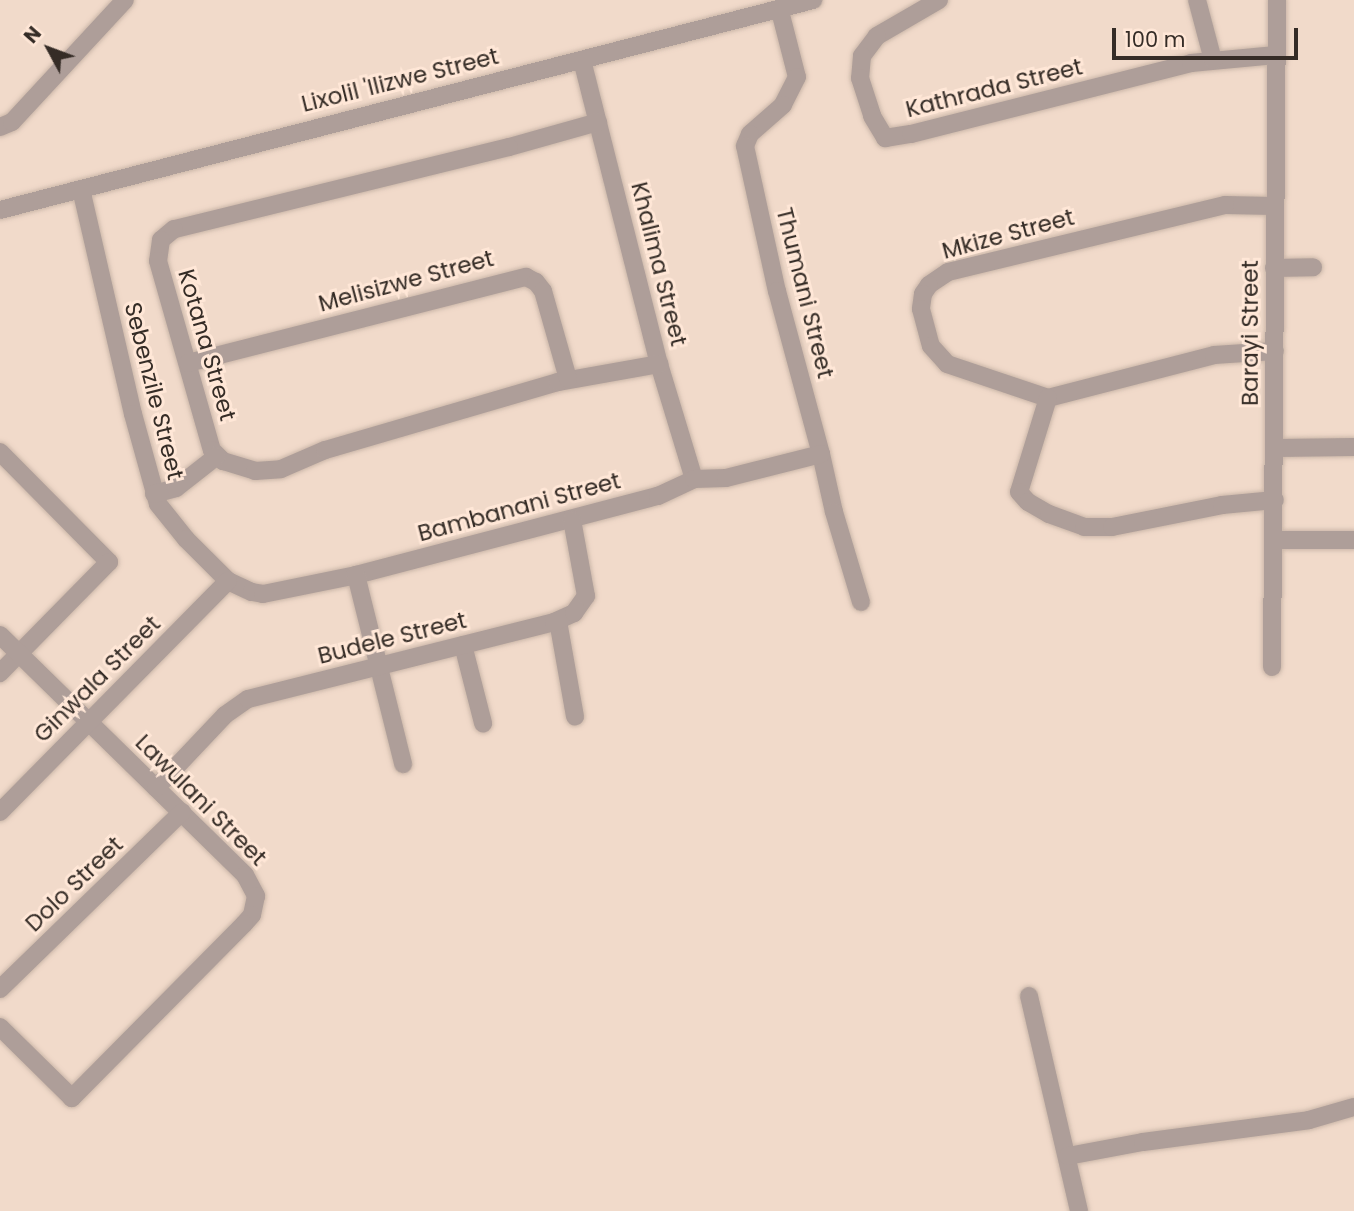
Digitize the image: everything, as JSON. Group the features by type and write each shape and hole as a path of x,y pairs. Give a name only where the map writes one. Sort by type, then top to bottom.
{"street":[{"path":"0,127 12,122 125,0"},
{"name":"Lixolil 'Ilizwe Street","path":"0,210 780,11 813,0"},
{"name":"Kathrada Street","path":"939,0 877,36 862,57 860,78 872,116 885,138 911,134 1191,62 1276,55"},
{"path":"1197,0 1213,60"},
{"name":"Barayi Street","path":"1272,667 1276,448 1274,206 1277,0"},
{"name":"Thumani Street","path":"780,11 797,77 783,105 750,134 745,146 777,291 860,602"},
{"name":"Khalima Street","path":"582,60 659,363 694,479"},
{"name":"Kotana Street","path":"598,122 509,148 174,229 161,240 157,256 205,429 217,456 244,468 271,471 351,442 568,379 659,363"},
{"name":"Sebenzile Street","path":"81,189 154,494 170,520 228,581"},
{"name":"Mkize Street","path":"1048,397 965,373 941,359 931,346 921,309 923,295 929,285 948,272 1174,216 1235,204 1274,206"},
{"path":"1275,268 1313,267"},
{"name":"Melisizwe Street","path":"188,363 526,277 536,282 543,291 568,379"},
{"path":"1275,351 1214,355 1048,397 1019,492 1028,502 1049,514 1084,527 1102,528 1222,505 1275,500"},
{"path":"1276,448 1354,447"},
{"path":"0,452 109,562 0,673"},
{"name":"Bambanani Street","path":"228,581 263,594 356,575 658,496 694,479 726,478 821,454"},
{"path":"154,494 176,488 217,456"},
{"name":"Budele Street","path":"156,788 218,723 241,703 259,696 558,621 574,613 586,596 572,520"},
{"path":"1274,540 1354,540"},
{"path":"356,575 381,666 403,764"},
{"name":"Ginwala Street","path":"0,811 228,581"},
{"path":"558,621 575,716"},
{"name":"Lawulani Street","path":"0,635 182,812 251,883 257,896 252,915 72,1098 0,1027"},
{"path":"463,645 483,723"},
{"name":"Dolo Street","path":"0,989 182,812"},
{"path":"1029,996 1079,1211"},
{"path":"1068,1156 1143,1142 1310,1120 1354,1107"}]}
